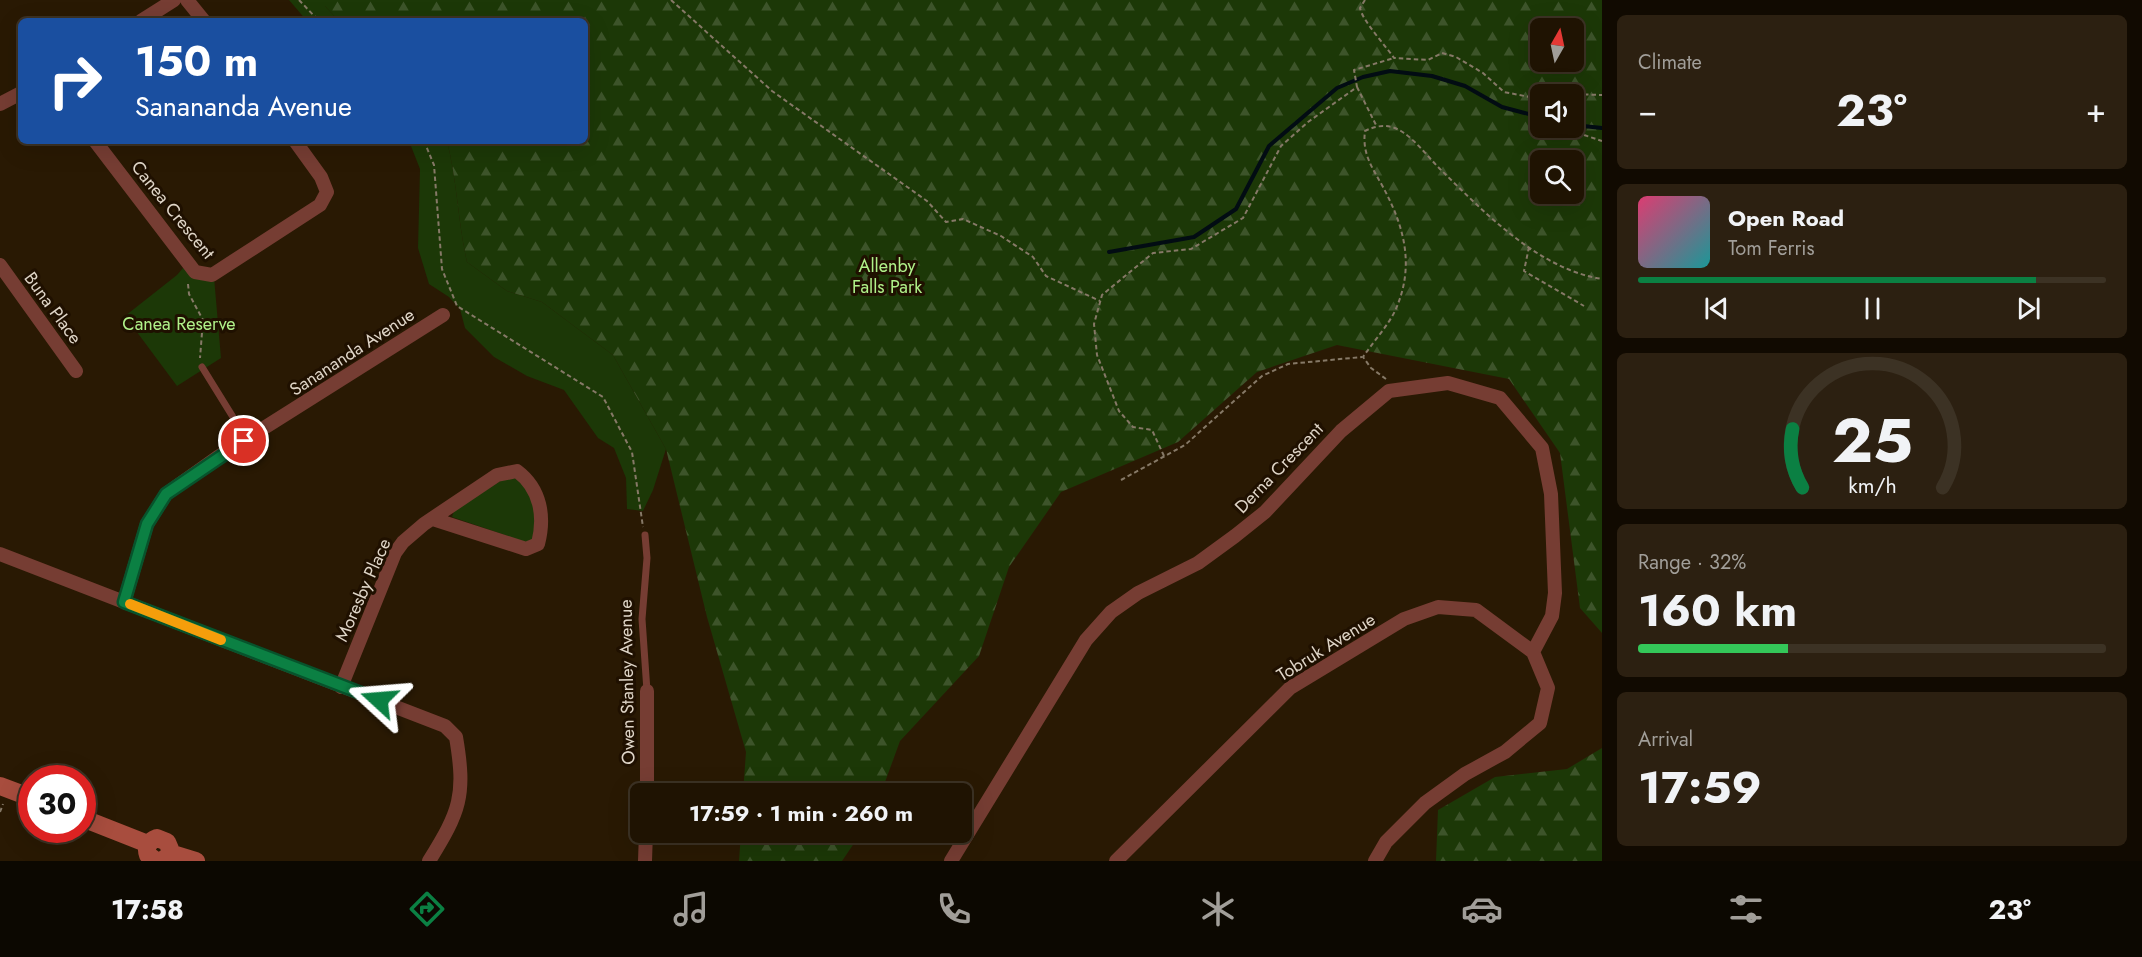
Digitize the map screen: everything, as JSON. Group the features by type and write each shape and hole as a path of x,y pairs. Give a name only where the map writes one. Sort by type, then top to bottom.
{"main road":[{"path":"2,795 18,797"},
{"path":"96,825 157,857 196,861"}],"street":[{"path":"146,18 174,0"},
{"path":"187,0 202,18"},
{"path":"0,104 18,95"},
{"name":"Canea Crescent","path":"97,144 195,272 212,275 320,206 327,192 321,177 297,144"},
{"name":"Buna Place","path":"0,265 76,371"},
{"name":"Sanananda Avenue","path":"124,602 147,524 166,494 244,441 443,315"},
{"name":"Derna Crescent","path":"951,861 1086,640 1111,612 1138,593 1198,563 1235,536 1265,512 1341,431 1389,391 1448,383 1500,398 1542,448 1551,494 1555,593 1552,616 1533,652"},
{"name":"Moresby Place","path":"341,687 395,553 412,533 497,475 517,471 526,478 537,494 541,531 537,544 526,549 433,519"},
{"path":"3,561 124,602 445,726 456,736 461,792 458,808 429,861"},
{"name":"Tobruk Avenue","path":"1116,861 1290,688 1404,620 1438,607 1476,610 1533,652"},
{"path":"1375,861 1386,842 1425,802 1465,774 1505,752 1540,723 1548,688 1533,652"},
{"name":"Owen Stanley Avenue","path":"646,783 647,691"},
{"path":"645,861 646,843"}],"lane":[{"path":"202,367 241,430 244,441"},
{"name":"Owen Stanley Avenue","path":"645,535 647,558 642,619 647,691"}],"path":[{"path":"299,0 316,18"},
{"path":"671,0 772,92 927,201 946,222 963,219 1001,236 1033,257 1046,276 1100,301"},
{"path":"1365,0 1360,8 1362,17 1376,30 1394,58"},
{"path":"1376,126 1357,87 1354,70 1394,58 1428,60 1442,53 1456,57 1483,73 1504,92 1530,97"},
{"path":"1164,456 1152,429 1133,427 1119,411 1097,354 1094,324 1102,295 1153,253 1191,249 1243,219 1281,146 1308,122 1357,87"},
{"path":"1584,94 1602,95"},
{"path":"1363,357 1394,312 1405,278 1408,255 1395,214 1369,164 1363,146 1365,131 1376,126 1388,126 1404,133 1462,191 1530,247 1557,263 1602,279"},
{"path":"1584,135 1602,141"},
{"path":"425,144 434,165 442,269 457,306 603,397 632,452 645,535"},
{"path":"1530,247 1524,271 1584,306"},
{"path":"189,263 189,294 203,320 199,356 202,367"},
{"path":"1363,357 1371,368 1400,388"},
{"path":"1121,480 1185,445 1262,376 1288,364 1363,357"},
{"path":"0,812 2,795"}],"green space":[{"path":"289,0 325,0 325,6 336,18 304,18"},
{"name":"Allenby Falls Park","path":"325,0 1602,0 1602,633 1580,608 1560,453 1509,379 1337,345 1257,372 1178,442 1061,492 1009,567 979,656 900,741 885,783 744,783 746,752 707,617 666,449 613,355 542,302 507,291 467,262 448,144 588,144 588,18 336,18 325,6"},
{"path":"410,144 448,144 467,262 507,291 542,302 613,355 666,449 653,490 643,511 627,509 626,478 614,448 598,438 564,390 527,376 494,357 465,328 460,309 449,297 429,284 418,248 420,169"},
{"name":"Canea Reserve","path":"183,268 191,275 214,277 221,358 177,386 125,316"},
{"path":"513,476 526,488 533,505 534,541 528,543 452,517 454,511 502,480"},
{"path":"1602,748 1602,861 1436,861 1438,810 1495,777 1567,769"},
{"path":"740,843 854,843 842,861 739,861"}],"waterway":[{"path":"1109,252 1194,237 1236,209 1269,146 1337,88 1363,77 1390,71 1432,76 1465,86 1502,107 1530,114"},
{"path":"1584,126 1602,128"}],"slow traffic":[{"path":"130,604 221,640"}],"route":[{"path":"244,441 166,494 147,524 135,557 124,602 337,686 379,700"}]}
